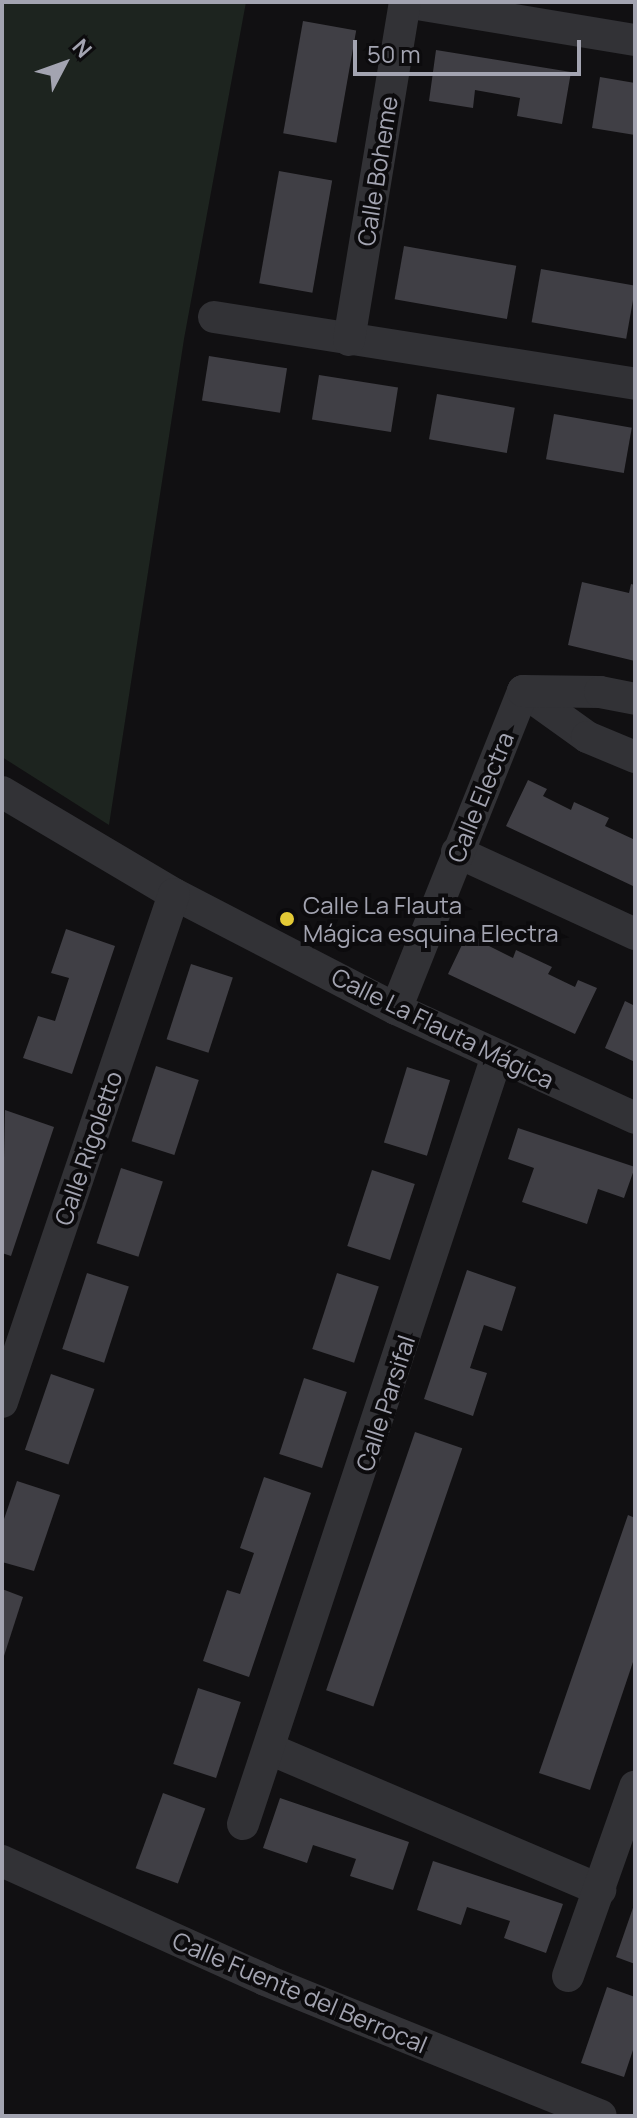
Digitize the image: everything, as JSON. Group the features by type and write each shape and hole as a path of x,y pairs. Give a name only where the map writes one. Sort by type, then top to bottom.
{"street":[{"name":"Calle Boheme","path":"349,340 405,2 635,40"},
{"path":"214,317 635,384"},
{"path":"523,691 600,692 635,699"},
{"path":"523,691 587,737 635,757"},
{"name":"Calle Electra","path":"396,1009 523,691"},
{"name":"Calle La Flauta Mágica","path":"2,792 174,894 396,1009 635,1118"},
{"path":"457,852 635,934"},
{"name":"Calle Rigoletto","path":"2,1402 174,894"},
{"name":"Calle Parsifal","path":"243,1824 272,1750 497,1056"},
{"path":"272,1750 600,1890"},
{"path":"568,1976 635,1787"},
{"name":"Calle Fuente del Berrocal","path":"2,1861 265,1980 601,2116"}],"shaded area":[{"path":"2,2 246,2 184,339 109,825 2,757"}],"building":[{"path":"303,21 356,30 336,143 283,133"},
{"path":"436,50 571,72 562,124 517,116 520,98 475,90 473,108 429,101"},
{"path":"600,77 635,83 635,135 592,128"},
{"path":"279,171 332,180 312,293 259,283"},
{"path":"404,246 516,266 507,319 395,299"},
{"path":"541,269 635,286 626,339 532,322"},
{"path":"209,356 287,368 280,413 202,400"},
{"path":"319,375 398,388 391,432 312,419"},
{"path":"437,394 515,408 507,453 429,439"},
{"path":"554,414 632,428 624,473 546,459"},
{"path":"582,582 629,593 631,584 635,585 635,661 568,645"},
{"path":"528,780 547,789 543,796 571,810 574,802 609,818 605,826 633,839 635,834 633,886 506,826"},
{"path":"470,928 489,937 485,944 513,958 516,950 552,967 548,974 575,987 578,980 597,988 575,1034 448,974"},
{"path":"66,929 115,946 72,1074 23,1058 38,1016 55,1021 69,978 51,973"},
{"path":"191,964 233,978 208,1053 167,1039"},
{"path":"625,1001 635,1006 635,1062 605,1048"},
{"path":"156,1066 199,1080 174,1155 132,1141"},
{"path":"407,1067 450,1080 427,1156 384,1143"},
{"path":"5,1110 54,1127 11,1256 2,1253"},
{"path":"518,1128 635,1167 624,1198 598,1189 587,1224 522,1202 534,1168 508,1159"},
{"path":"121,1168 163,1182 138,1257 97,1243"},
{"path":"372,1170 415,1184 390,1260 347,1246"},
{"path":"467,1270 516,1287 502,1331 484,1325 470,1368 487,1373 473,1416 424,1399"},
{"path":"87,1273 129,1287 104,1363 62,1349"},
{"path":"337,1273 379,1287 354,1363 312,1349"},
{"path":"51,1374 94,1389 68,1465 25,1450"},
{"path":"304,1378 347,1392 322,1468 279,1454"},
{"path":"415,1432 462,1448 373,1706 326,1690"},
{"path":"264,1477 311,1493 249,1677 203,1661 227,1590 240,1594 254,1553 240,1548"},
{"path":"17,1481 60,1495 34,1571 2,1562 2,1525"},
{"path":"628,1515 635,1518 635,1656 590,1790 539,1773"},
{"path":"2,1589 23,1597 3,1659 2,1659"},
{"path":"198,1688 241,1702 216,1778 173,1764"},
{"path":"163,1793 205,1808 178,1884 136,1868"},
{"path":"280,1798 409,1842 393,1890 350,1876 356,1859 313,1845 307,1863 263,1848"},
{"path":"433,1861 563,1904 546,1953 504,1938 510,1921 467,1907 461,1925 417,1910"},
{"path":"635,1902 635,1964 616,1957"},
{"path":"607,1987 635,1997 635,2044 624,2077 581,2063"}],"place":[{"name":"Calle La Flauta Mágica esquina Electra","path":"287,919"}]}
